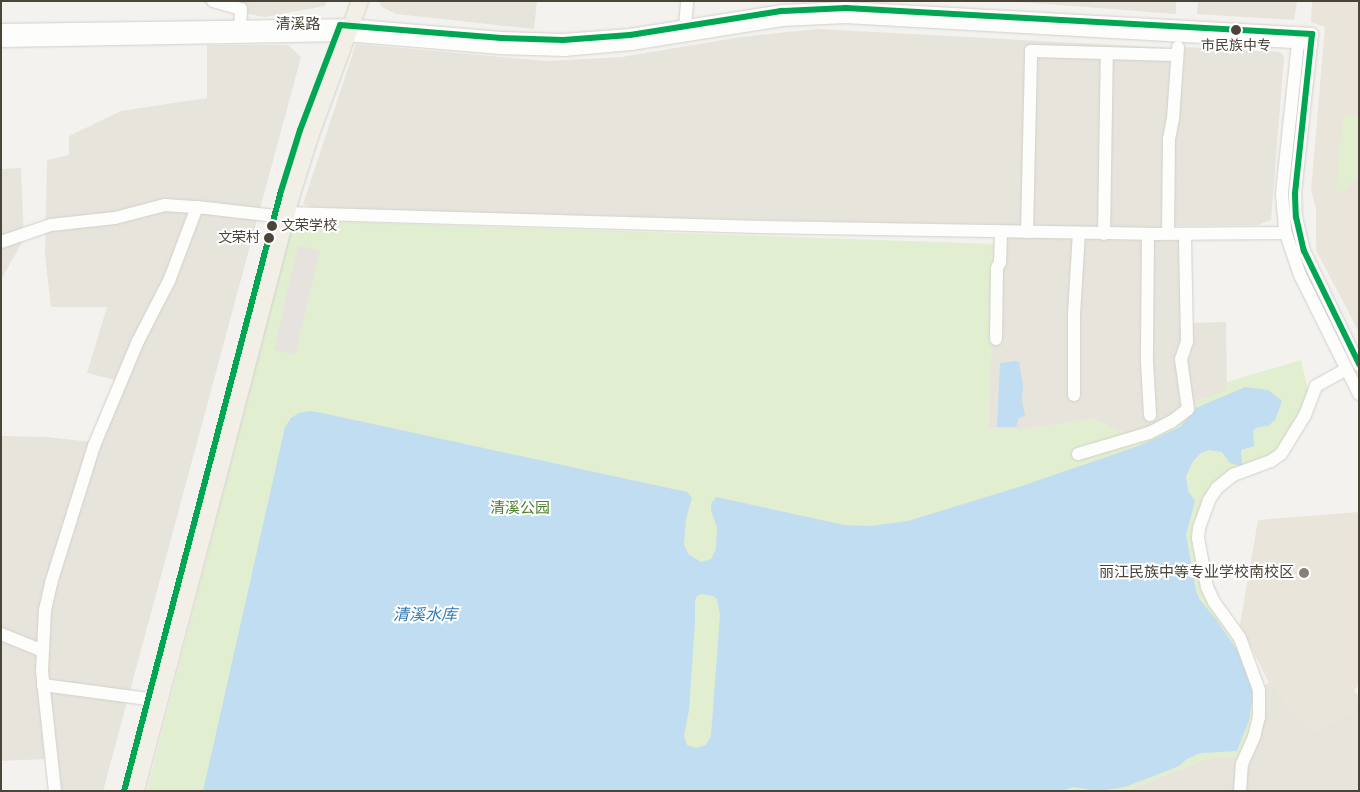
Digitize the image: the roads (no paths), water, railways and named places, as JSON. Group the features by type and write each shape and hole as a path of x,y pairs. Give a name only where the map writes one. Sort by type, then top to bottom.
{"main road":[{"path":"124,791 281,214 311,134 344,30 348,1"},
{"path":"344,30 360,1"},
{"path":"136,791 281,214"}],"street":[{"path":"214,1 238,5 241,9 240,26"},
{"path":"684,26 687,1"},
{"path":"964,15 967,1"},
{"name":"清溪路","path":"1,30 240,26 543,40 604,38 781,10 821,8 872,9 1305,38"},
{"name":"清溪路","path":"1,41 344,30 500,48 564,50 631,44 782,20 846,17 1179,37 1305,38"},
{"path":"1168,234 1169,139 1173,119 1179,37"},
{"path":"1305,38 1282,194 1285,233 1300,275 1353,367"},
{"path":"1305,38 1295,194 1298,229 1312,270 1353,367 1359,394"},
{"path":"1027,232 1031,51 1177,55"},
{"path":"1104,234 1107,53"},
{"path":"1,242 51,225 115,218 165,206 281,214 1001,232 1104,234 1285,233"},
{"path":"55,791 43,685 45,610 51,583 94,446 138,341 169,281 197,207"},
{"path":"996,339 997,268 1000,262 1001,232"},
{"path":"1074,396 1074,314 1079,233"},
{"path":"1148,234 1147,361 1150,415"},
{"path":"1078,454 1149,433 1171,422 1188,409 1182,360 1187,342 1185,234"},
{"path":"1240,791 1242,764 1254,737 1259,717 1260,690 1240,638 1214,602 1208,587 1198,538 1199,528 1209,500 1217,488 1233,475 1271,461 1281,454 1305,414 1316,386 1353,367"},
{"path":"1,634 43,651"},
{"path":"43,685 148,699"}],"water":[{"path":"1019,362 1023,386 1022,401 1025,416 1019,418 1016,427 997,427 1000,363"},
{"name":"清溪水库","path":"1245,387 1268,390 1282,401 1275,420 1268,426 1258,427 1253,430 1254,446 1241,450 1242,466 1230,463 1222,452 1209,450 1201,453 1193,461 1186,476 1188,491 1195,501 1186,535 1196,591 1200,600 1244,660 1252,686 1249,720 1237,751 1200,753 1187,759 1179,766 1125,787 1098,791 1074,787 1060,791 203,791 285,427 291,418 299,413 310,411 322,413 687,492 692,498 686,519 684,544 688,554 701,562 711,559 716,549 717,528 711,504 716,497 844,525 870,526 908,521 1022,486 1141,445 1180,427 1196,408","holes":["702,594 713,596 717,599 720,615 711,736 706,745 696,748 687,745 684,735 689,710 695,601 697,596"]}],"place":[{"name":"市民族中专","path":"1236,30"},
{"name":"文荣学校","path":"272,226"},
{"name":"文荣村","path":"269,238"},
{"name":"丽江民族中等专业学校南校区","path":"1304,573"}],"park label":[{"name":"清溪公园","path":"520,509"}]}
